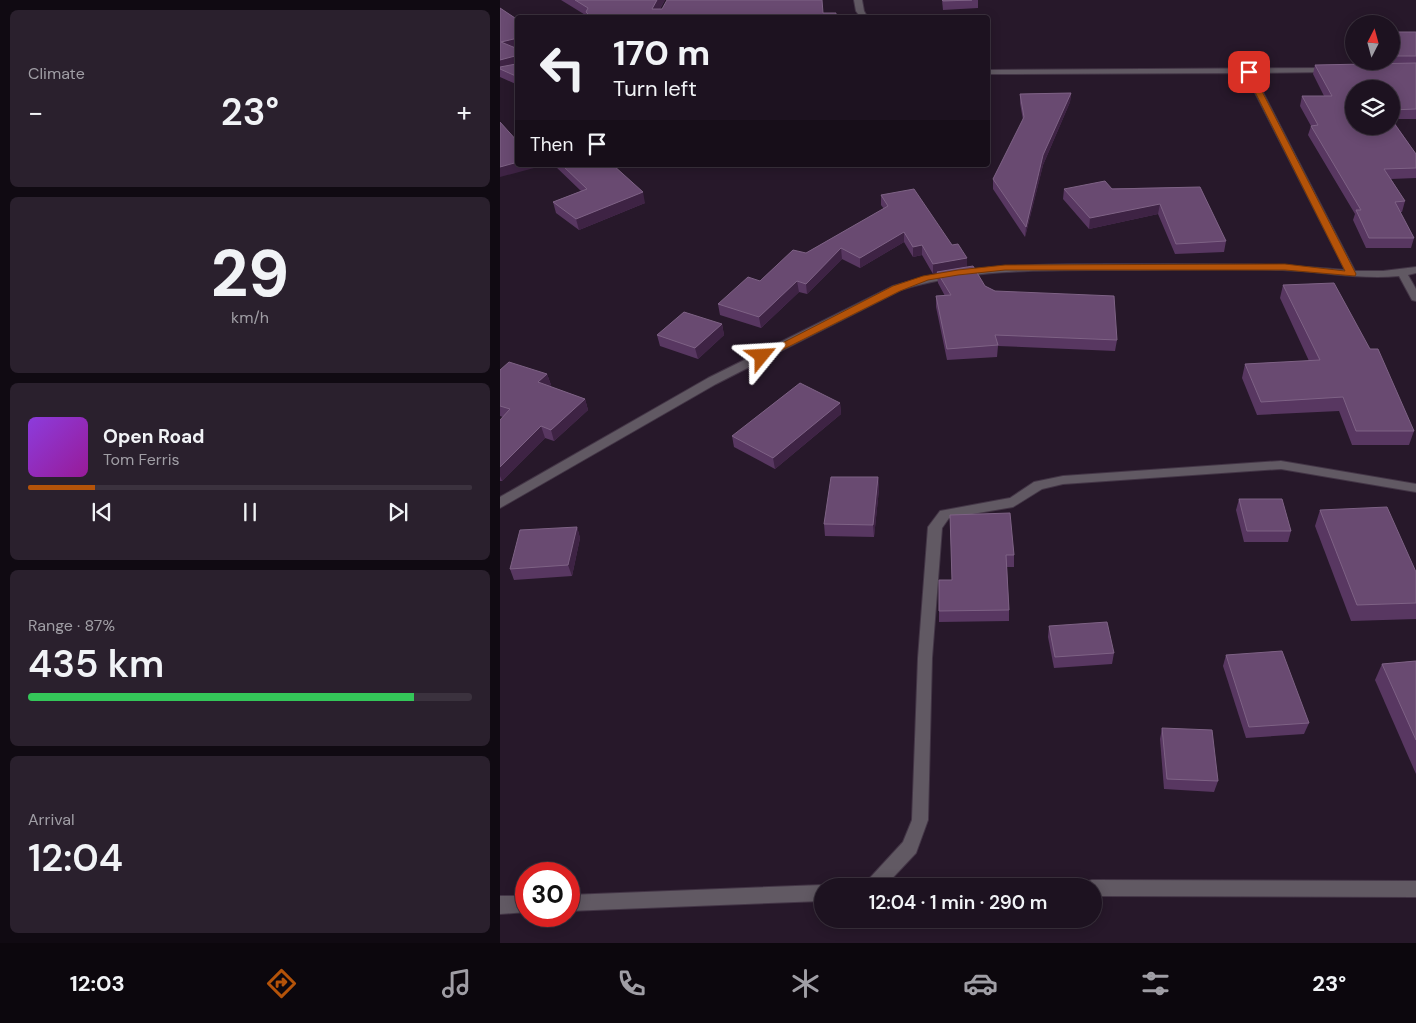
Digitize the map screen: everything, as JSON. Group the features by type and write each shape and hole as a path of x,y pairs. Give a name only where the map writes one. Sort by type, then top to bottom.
{"street":[{"path":"858,0 863,15"},
{"path":"990,72 1337,70"},
{"path":"1249,72 1352,274"},
{"path":"501,504 712,381 896,288 926,278 1005,268 1285,267 1352,274 1402,274 1416,270"},
{"path":"1402,274 1416,298"},
{"path":"881,878 910,847 920,820 925,658 935,527 945,514 1013,502 1038,485 1062,480 1244,466 1282,465 1314,469 1373,482 1416,488"},
{"path":"1102,888 1416,889"},
{"path":"580,903 814,893"},
{"path":"500,905 515,904"}],"building":[{"path":"575,0 657,0 652,9 662,9 667,0 822,0 823,13 836,13 836,15 589,15 586,12 588,8"},
{"path":"500,8 515,18 515,39 501,42 515,48 515,56 500,60"},
{"path":"1400,32 1416,32 1416,56 1400,56"},
{"path":"1400,63 1416,63 1416,109 1400,110 1400,80 1345,80 1345,135 1400,135 1400,132 1416,154 1416,168 1384,169 1405,201 1395,202 1414,238 1369,238 1356,210 1361,210 1311,126 1318,125 1302,96 1332,96 1315,65 1345,64 1345,70 1400,70"},
{"path":"515,64 515,76 500,69 500,67"},
{"path":"1071,93 1043,155 1026,227 993,179 1024,117 1020,94"},
{"path":"500,122 515,139 515,163 500,167"},
{"path":"564,167 615,167 643,192 576,219 553,202 587,189"},
{"path":"1105,181 1112,189 1200,187 1226,241 1176,244 1160,204 1090,218 1064,189"},
{"path":"914,189 952,245 958,244 967,258 933,264 922,245 913,247 904,232 860,258 841,248 806,284 797,281 759,317 718,304 748,277 760,281 793,250 806,253 888,206 881,195"},
{"path":"973,266 985,286 995,291 1114,296 1117,340 995,335 998,345 947,349 936,296 951,295 937,272"},
{"path":"1334,283 1370,349 1378,349 1414,431 1356,431 1343,397 1261,402 1245,364 1320,360 1283,285"},
{"path":"684,312 722,324 695,348 657,335"},
{"path":"509,362 547,374 538,382 585,399 551,430 541,426 500,467 500,420 510,409 500,406 500,370"},
{"path":"800,383 840,403 773,458 732,436"},
{"path":"831,477 878,477 873,525 824,524"},
{"path":"1239,499 1282,499 1291,531 1247,531"},
{"path":"1387,507 1416,572 1416,603 1357,605 1320,510"},
{"path":"1010,513 1014,555 1006,555 1009,610 939,611 939,580 952,580 950,515"},
{"path":"577,527 568,565 510,569 520,530"},
{"path":"1107,622 1114,653 1055,657 1049,626"},
{"path":"1282,651 1309,723 1249,727 1226,655"},
{"path":"1416,661 1416,740 1382,664"},
{"path":"1162,728 1212,730 1218,781 1167,779"}],"route":[{"path":"762,356 896,288 926,278 958,272 1005,268 1285,267 1352,274 1249,72"}]}
